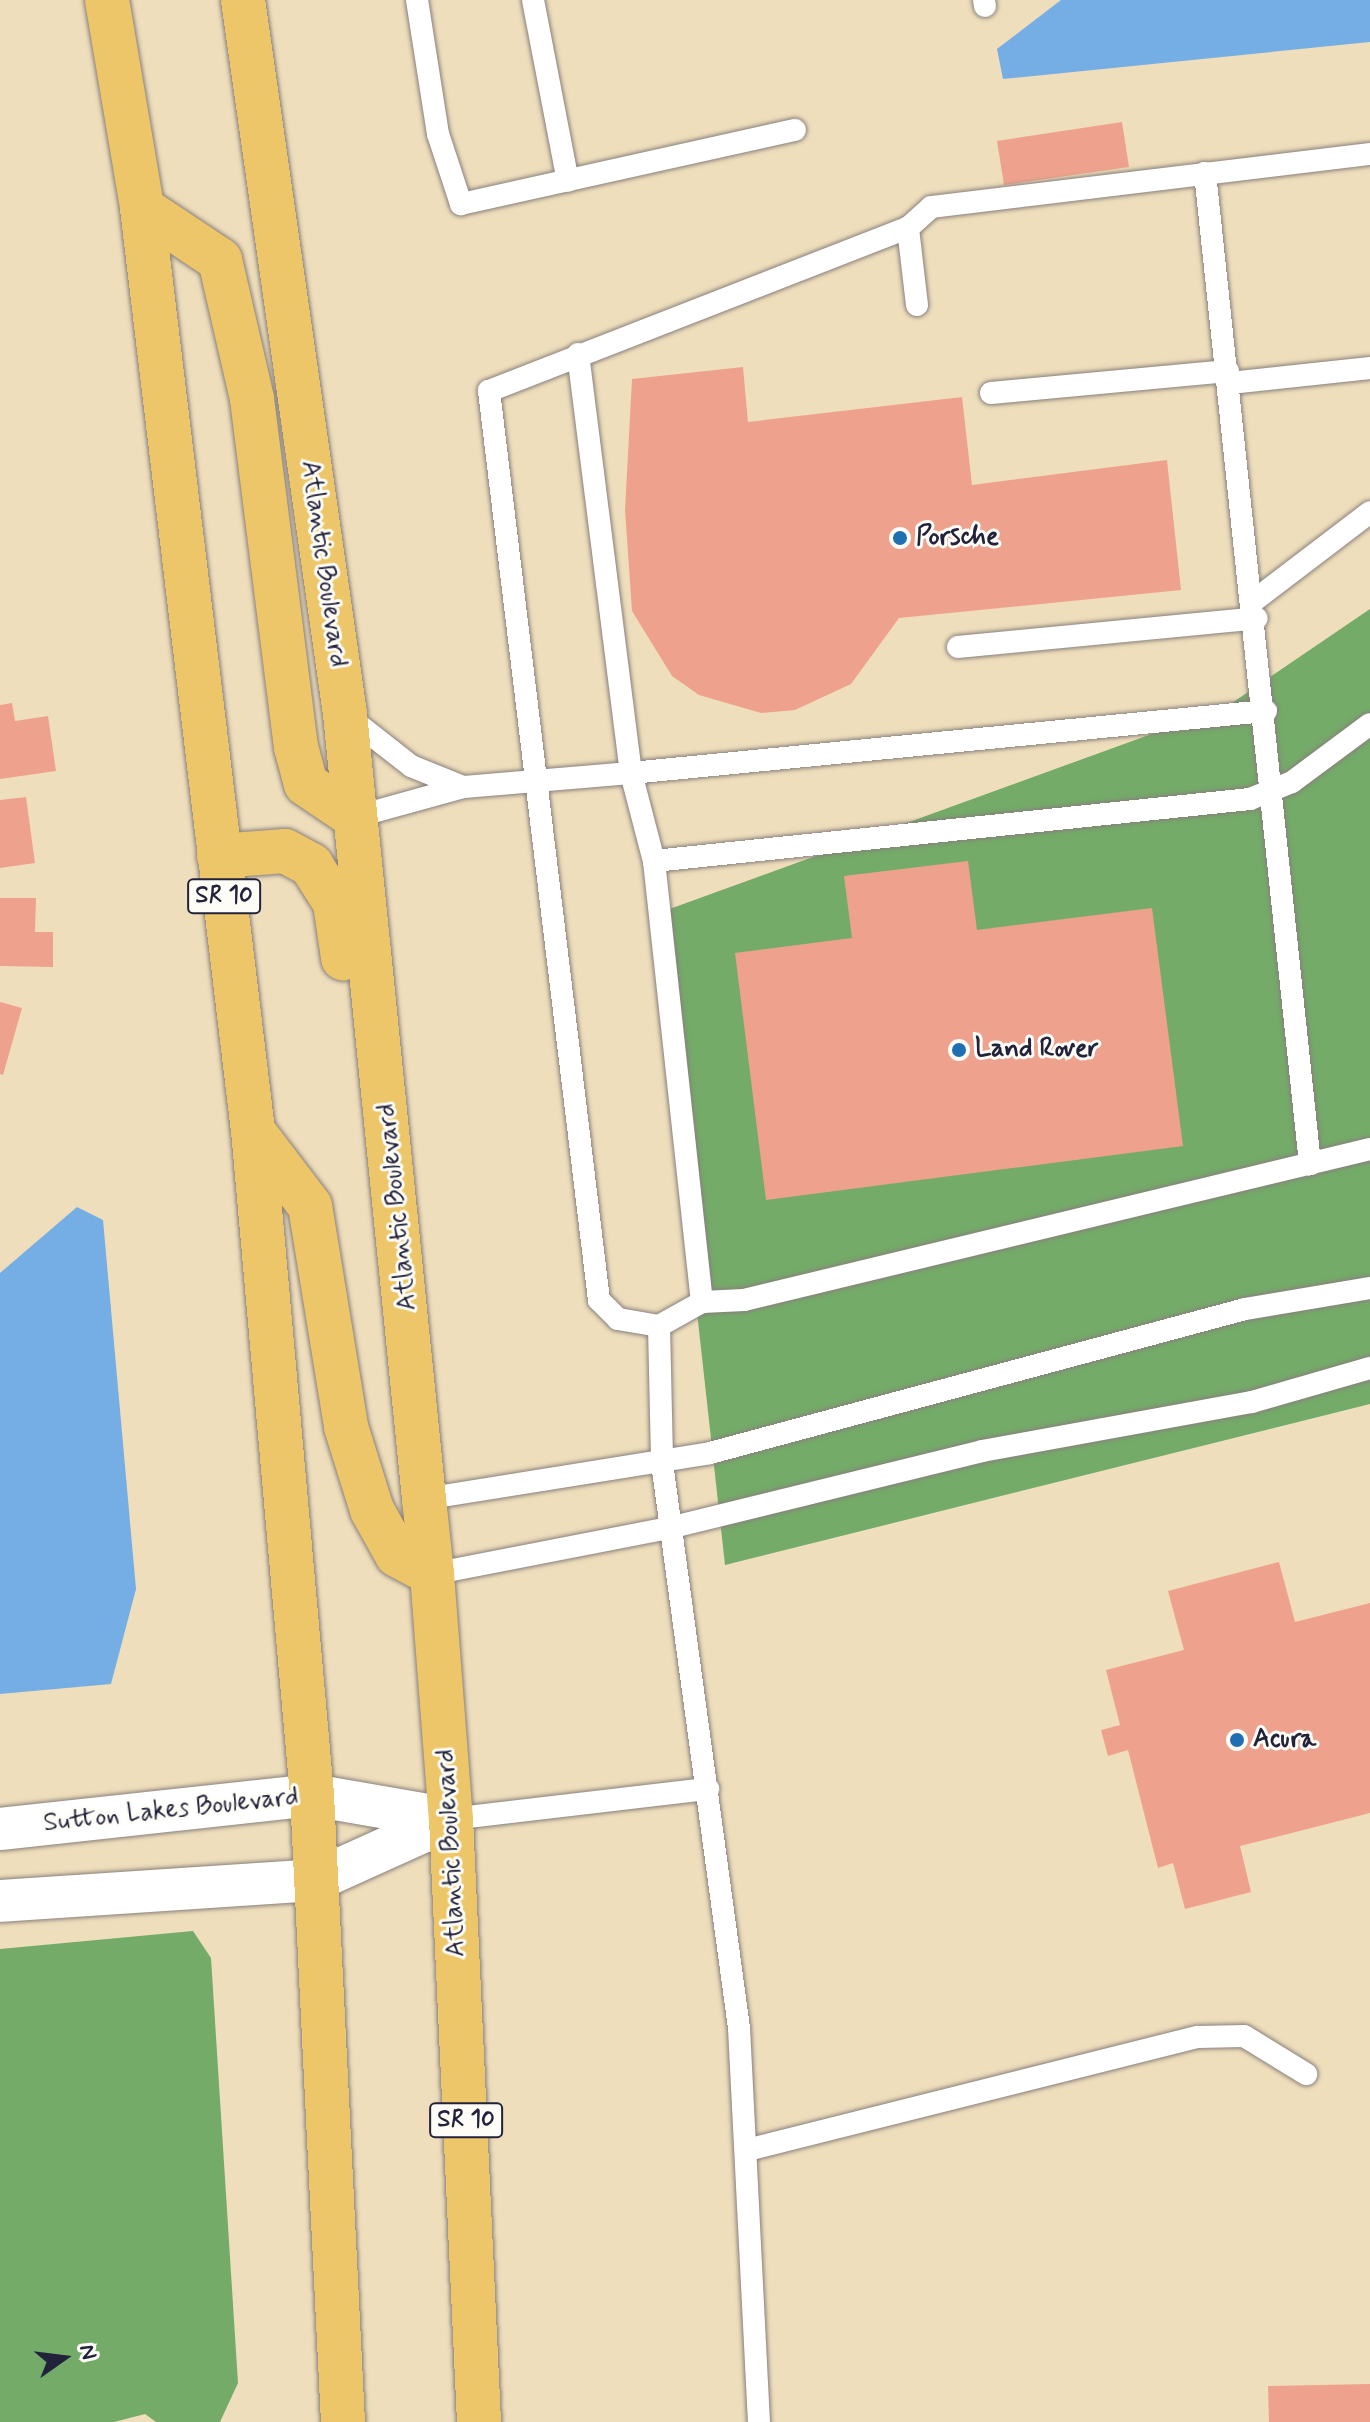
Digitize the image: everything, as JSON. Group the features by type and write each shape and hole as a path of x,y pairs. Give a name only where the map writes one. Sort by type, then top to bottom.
{"main road":[{"name":"SR 10","path":"107,0 142,208 253,1130 312,1795 343,2422"},
{"name":"Atlantic Boulevard","path":"243,0 345,714 397,1191 451,1819 479,2422"},
{"path":"142,208 220,260 252,399 296,747 306,784 355,817"},
{"path":"219,856 285,851 311,865 335,903 360,1108 397,1191"},
{"path":"253,1130 310,1206 346,1427 372,1510 397,1555 432,1574"}],"street":[{"name":"Sutton Lakes Boulevard","path":"0,1829 312,1795 451,1819"},
{"path":"0,1901 316,1880 451,1819"}],"lane":[{"path":"417,0 438,134 461,204 795,130"},
{"path":"533,0 568,181"},
{"path":"1370,154 931,207 908,228 489,391 599,1300 618,1319 659,1326 702,1302 744,1300 1370,1149"},
{"path":"1205,173 1256,609 1310,1164"},
{"path":"908,228 917,305"},
{"path":"578,354 631,773 654,861 702,1302"},
{"path":"991,393 1370,368"},
{"path":"958,647 1256,609 1370,512"},
{"path":"355,817 463,787 1266,711"},
{"path":"345,714 411,766 463,787"},
{"path":"654,861 1250,799 1273,789 1370,724"},
{"path":"424,1499 662,1463 1245,1309 1370,1288"},
{"path":"659,1326 662,1463 708,1789 747,2150 759,2422"},
{"path":"432,1574 669,1528 982,1451 1252,1402 1370,1368"},
{"path":"451,1819 708,1789"},
{"path":"747,2150 1198,2037 1244,2036 1306,2074"}],"green space":[{"path":"1370,609 1370,1404 725,1565 653,915 1226,707"},
{"path":"193,1931 211,1958 238,2383 220,2422 156,2422 145,2414 114,2422 0,2422 0,1949"}],"water":[{"path":"1061,0 1370,0 1370,42 1003,79 997,49"},
{"path":"77,1207 103,1220 136,1589 111,1684 0,1694 0,1273"}],"building":[{"path":"1122,122 1129,167 1004,185 997,141"},
{"name":"Porsche","path":"743,367 748,422 962,397 972,485 1167,460 1181,590 899,618 851,684 795,710 761,713 699,695 672,676 632,611 625,510 632,379"},
{"path":"12,703 15,721 48,716 56,771 0,779 0,705"},
{"path":"26,797 35,863 0,868 0,800"},
{"name":"Land Rover","path":"968,861 977,930 1152,908 1183,1146 766,1200 735,953 852,938 844,876"},
{"path":"0,898 36,898 35,932 53,932 53,967 0,966"},
{"path":"0,1002 22,1008 3,1075 0,1074"},
{"name":"Acura","path":"1279,1562 1295,1622 1370,1603 1370,1813 1240,1846 1251,1892 1185,1909 1173,1863 1158,1868 1128,1750 1108,1756 1101,1730 1120,1725 1106,1670 1184,1650 1168,1591"},
{"path":"1370,2384 1370,2422 1269,2422 1268,2386"}],"place":[{"name":"Porsche","path":"900,538"},
{"name":"Land Rover","path":"959,1050"},
{"name":"Acura","path":"1237,1740"}]}
